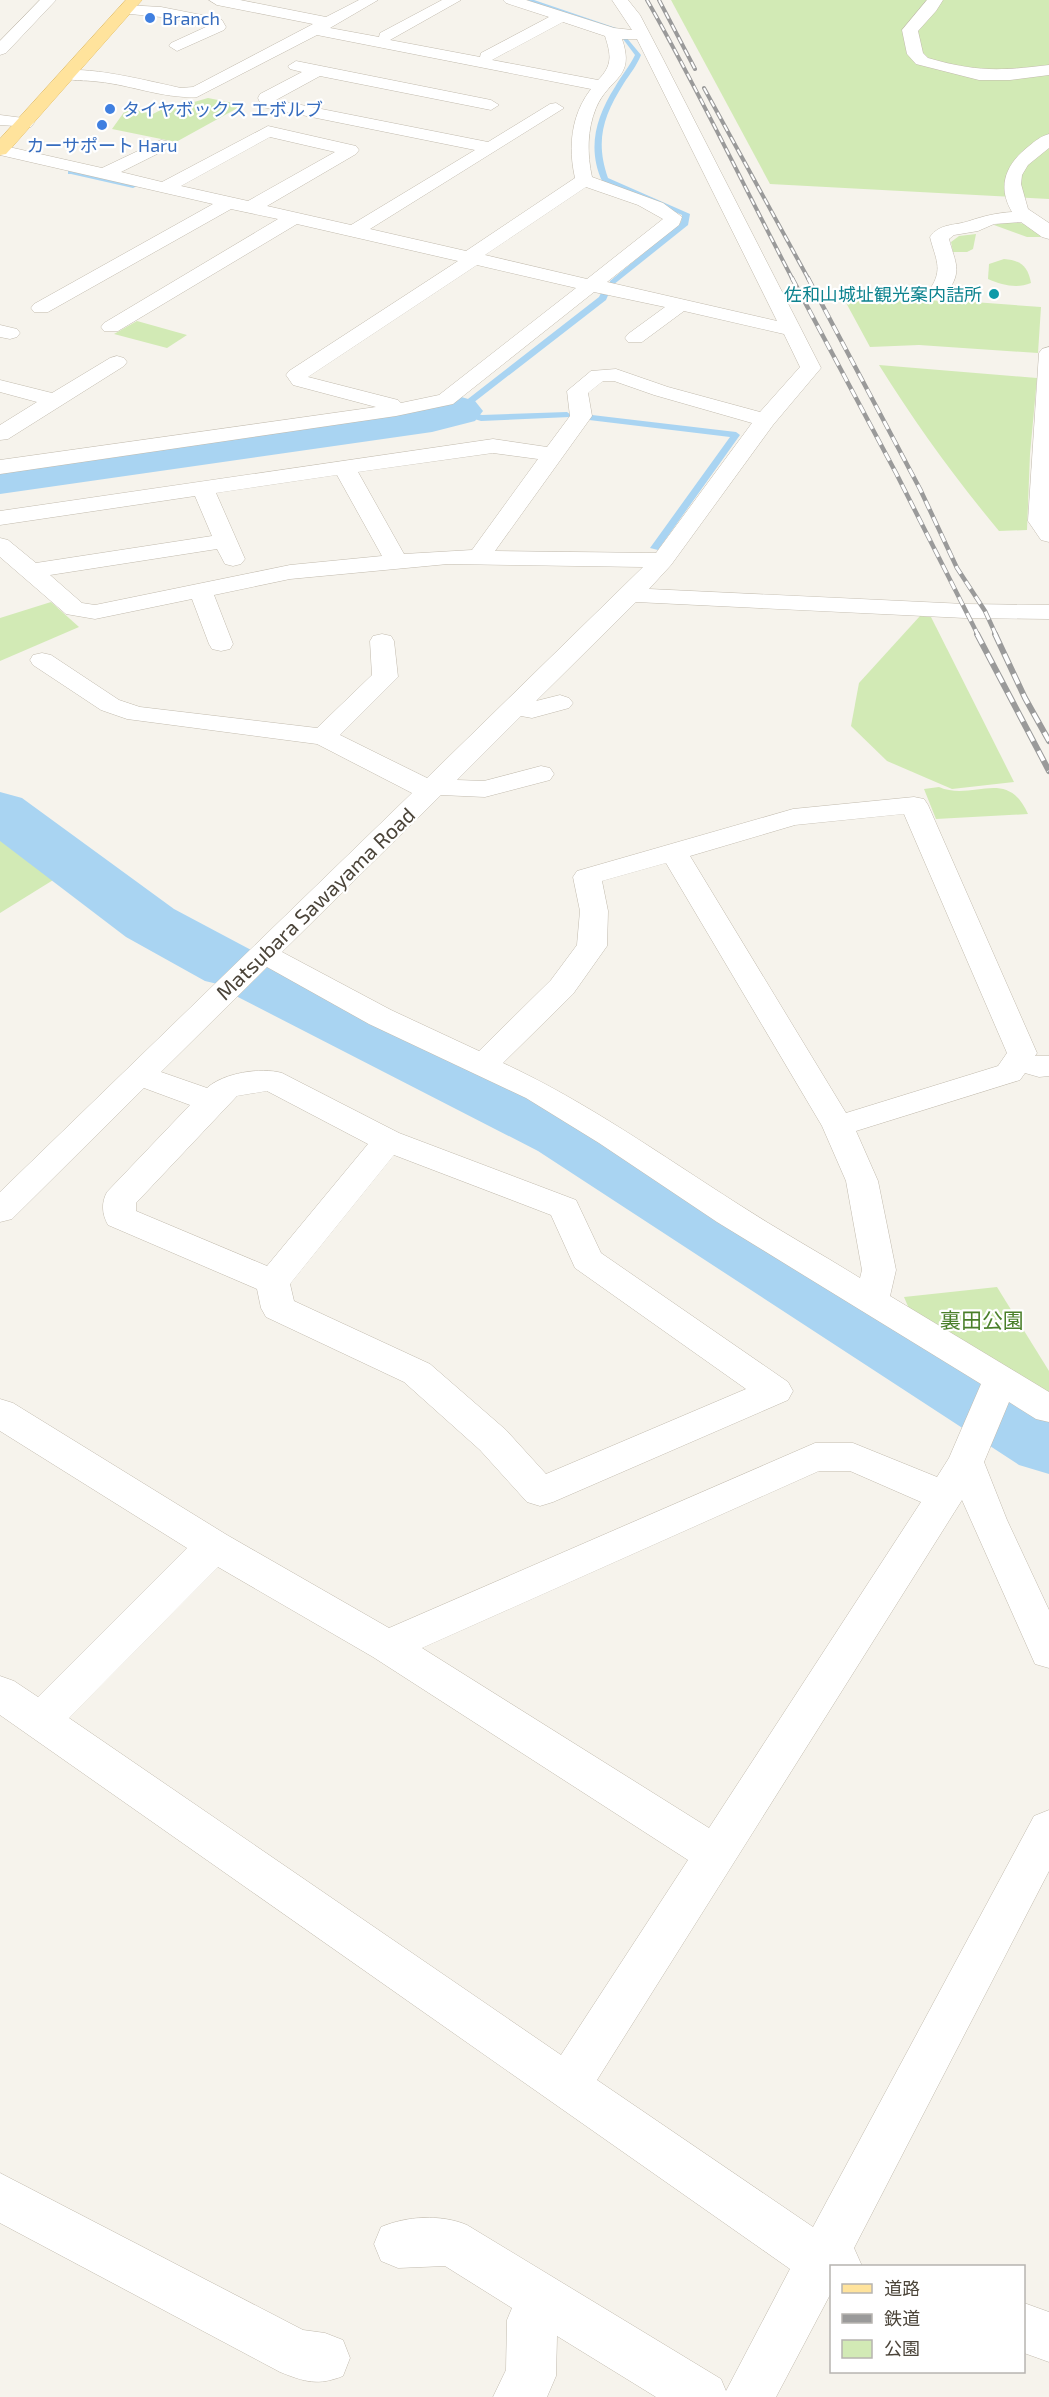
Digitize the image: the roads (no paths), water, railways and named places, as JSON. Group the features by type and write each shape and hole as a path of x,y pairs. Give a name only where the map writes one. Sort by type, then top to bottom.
{"main road":[{"path":"0,150 130,5"}],"street":[{"path":"0,50 48,0"},
{"path":"217,0 319,26 602,86"},
{"path":"69,74 96,76 181,93 196,92 370,0"},
{"path":"386,36 453,0"},
{"path":"511,0 612,33 642,36"},
{"path":"620,0 632,15 792,341"},
{"path":"934,0 931,8 910,30 915,54 922,61 979,75 1010,75 1049,70"},
{"path":"130,5 217,23 218,27 177,46"},
{"path":"11,12 32,16"},
{"path":"487,56 561,17"},
{"path":"350,29 586,74 592,73 601,61 612,33"},
{"path":"584,180 579,145 587,104 613,76 620,60 612,33"},
{"path":"259,59 496,102 472,116"},
{"path":"316,70 266,98 268,103 491,148"},
{"path":"522,87 542,74"},
{"path":"353,232 556,108"},
{"path":"0,120 24,123"},
{"path":"434,137 453,127"},
{"path":"164,188 268,131 350,150 250,208"},
{"path":"1049,139 1016,166 1011,182 1020,207 1049,233"},
{"path":"106,173 161,145"},
{"path":"0,150 353,232 388,243 610,288 780,328 792,341"},
{"path":"396,410 391,404 300,381 296,375 584,180"},
{"path":"245,582 224,541 203,489 213,458 243,429 396,410 447,400 672,221 673,217 650,203 584,180"},
{"path":"41,308 228,203"},
{"path":"940,289 946,282 950,269 939,237 949,230 971,227 1020,207"},
{"path":"111,327 293,218"},
{"path":"971,227 1010,236"},
{"path":"635,338 680,305"},
{"name":"Matsubara Sawayama Road","path":"0,1210 516,707 663,560 690,538 765,420 811,368 792,341"},
{"path":"1049,353 1039,521 1049,535"},
{"path":"0,434 56,400 112,360"},
{"path":"482,557 484,548 581,416 576,408 577,391 598,375 607,374 765,420"},
{"path":"0,386 56,400"},
{"path":"37,461 36,455 56,441"},
{"path":"0,466 37,461 213,458 345,469 493,446 554,454"},
{"path":"345,469 398,562"},
{"path":"0,518 203,489"},
{"path":"31,571 224,541"},
{"path":"0,545 75,609 95,612 290,573 448,557 663,560"},
{"path":"201,591 221,644"},
{"path":"630,595 682,591 965,611 1049,612"},
{"path":"323,737 385,677 382,640"},
{"path":"42,660 110,705 136,714 323,737 417,786 485,789 541,774"},
{"path":"516,707 532,710 560,703"},
{"path":"483,1065 562,987 592,946 594,911 587,877 794,817 914,805 1022,1053 1009,1073 838,1126"},
{"path":"674,852 838,1126 862,1181 879,1270 872,1300"},
{"path":"264,954 380,1017 483,1065 555,1102 610,1135 729,1214 872,1300 994,1395 1049,1409"},
{"path":"1017,1061 1039,1067 1049,1066"},
{"path":"138,1075 212,1101"},
{"path":"271,1080 388,1141 564,1208 587,1260 776,1391 540,1492 493,1440 417,1373 278,1308 273,1282 120,1217 119,1200 227,1087 271,1080"},
{"path":"273,1282 388,1141"},
{"path":"567,2086 956,1479 994,1395"},
{"path":"0,1413 214,1546 577,1757 716,1855"},
{"path":"387,1646 815,1457 854,1457 956,1479 988,1520 1049,1652"},
{"path":"40,1721 214,1546"},
{"path":"0,1693 40,1721 194,1814 567,2086 829,2264"},
{"path":"749,2397 829,2264 867,2195 1049,1829"},
{"path":"0,2197 298,2354 326,2358"},
{"path":"398,2244 450,2242 703,2397"},
{"path":"518,2397 531,2376 532,2320 545,2301"},
{"path":"1025,2329 1049,2337"}],"waterway":[{"path":"528,0 625,32"},
{"path":"613,283 685,223 686,214 605,179 599,162 597,145 603,115 638,55 626,39"},
{"path":"71,172 133,186"},
{"path":"567,415 481,418 458,411 603,298 605,293"},
{"path":"0,478 432,417 458,411"},
{"path":"592,418 736,435 655,548"},
{"path":"0,811 150,923 229,966"},
{"path":"256,979 564,1134 1049,1442"}],"railway":[{"path":"647,0 793,280"},
{"path":"659,0 695,69"},
{"path":"704,88 809,280"},
{"path":"792,278 896,473 978,635"},
{"path":"808,278 920,489 957,568 985,611 996,635"},
{"path":"977,634 1049,771"},
{"path":"995,634 1025,698 1049,741"}],"place":[{"name":"Branch","path":"150,18"},
{"name":"タイヤボックス エボルブ","path":"110,109"},
{"name":"カーサポート Haru","path":"102,125"},
{"name":"佐和山城址観光案内詰所","path":"994,294"}],"park label":[{"name":"裏田公園","path":"982,1319"}]}
